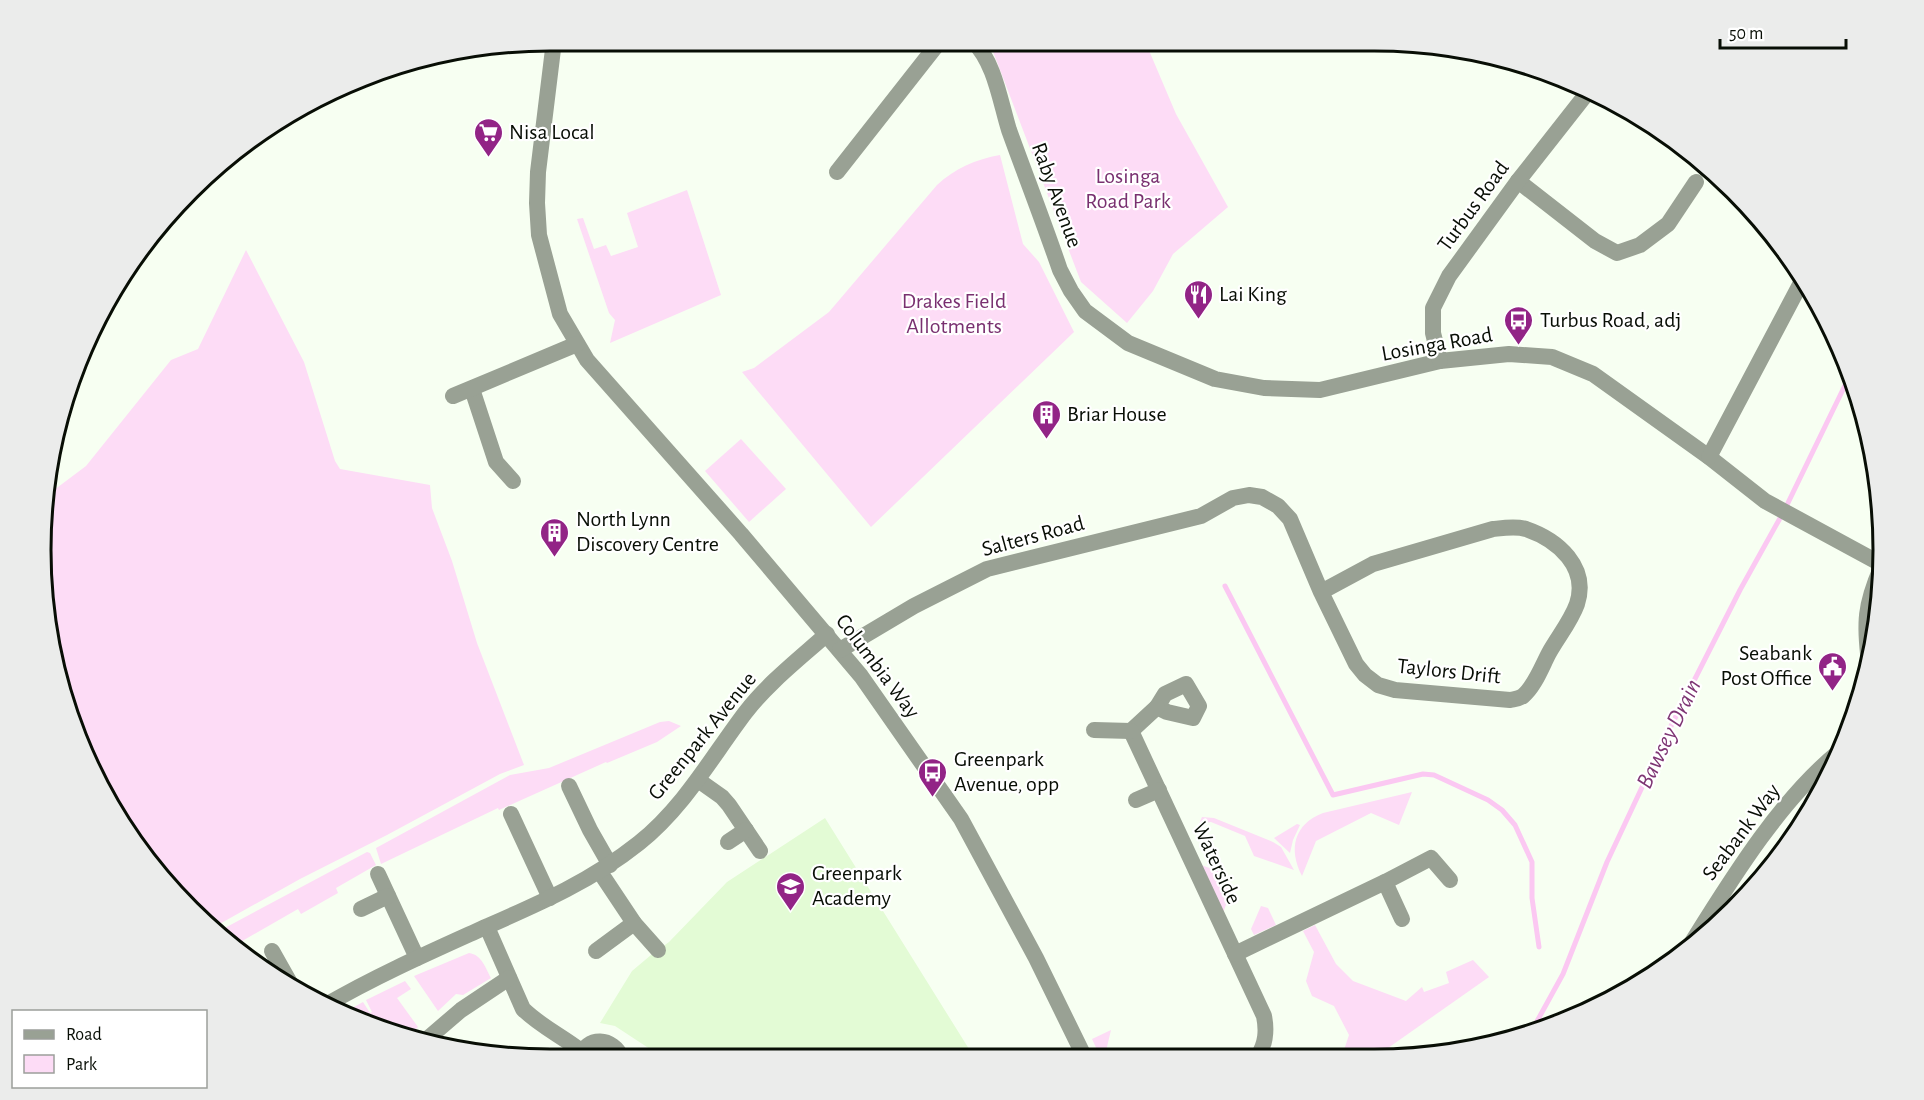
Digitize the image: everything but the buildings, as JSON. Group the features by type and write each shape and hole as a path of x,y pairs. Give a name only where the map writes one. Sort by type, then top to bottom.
{"street":[{"name":"Columbia Way","path":"553,51 538,172 539,235 560,314 587,360 827,634 861,676 961,819 1036,958 1081,1049"},
{"path":"837,172 932,51"},
{"name":"Raby Avenue","path":"981,51 989,67 1009,130 1060,270 1084,311 1128,344"},
{"name":"Turbus Road","path":"1440,361 1433,333 1433,308 1449,276 1518,181 1584,97"},
{"path":"1518,181 1595,241 1617,253 1640,245 1668,224 1696,183"},
{"path":"1709,457 1798,288"},
{"path":"453,396 577,344"},
{"name":"Losinga Road","path":"1128,344 1215,379 1264,388 1320,390 1440,361 1509,354 1552,357 1593,374 1709,457 1765,501 1873,561"},
{"path":"472,389 496,462 513,482"},
{"name":"Taylors Drift","path":"1249,495 1262,497 1278,506 1290,519 1321,592 1356,664 1378,685 1395,690 1510,700 1521,697 1531,684 1577,604 1580,584 1578,571 1570,557 1557,545 1525,529 1508,528 1493,529 1373,564 1321,592"},
{"name":"Salters Road","path":"840,650 914,606 987,569 1201,516 1233,498 1249,495"},
{"path":"1866,632 1871,590"},
{"name":"Greenpark Avenue","path":"335,1000 417,958 550,898 605,869 657,827 698,780 747,711 775,680 827,634"},
{"path":"1094,730 1131,731 1157,707"},
{"name":"Waterside","path":"1131,731 1264,1016 1265,1041 1261,1049"},
{"name":"Seabank Way","path":"1704,924 1759,841 1798,793 1824,767"},
{"path":"698,780 722,797 760,851"},
{"path":"569,786 605,869 634,923 658,950"},
{"path":"1136,800 1159,790"},
{"path":"511,814 550,898"},
{"path":"728,842 746,830"},
{"path":"1235,954 1431,858 1450,880"},
{"path":"378,874 417,958"},
{"path":"1385,882 1402,919"},
{"path":"361,909 388,896"},
{"path":"596,951 634,923"},
{"path":"487,927 523,1009 572,1049"},
{"path":"272,951 284,972"},
{"path":"432,1034 461,1010 509,978"},
{"path":"585,1049 589,1044 598,1040 609,1042 618,1049"}],"shaded area":[{"name":"Greenpark Academy","path":"825,818 969,1049 650,1049 615,1026 600,1023 632,971 669,942 727,882"}],"green space":[{"name":"Losinga Road Park","path":"993,51 1149,51 1176,114 1228,207 1173,254 1153,291 1127,323 1081,282"},
{"name":"Drakes Field Allotments","path":"1000,155 1023,244 1039,262 1074,332 871,527 742,372 754,368 829,312 944,179 982,159"},
{"path":"687,190 721,295 610,343 615,320 609,313 577,219 583,218 594,249 606,245 611,256 638,247 627,213"},
{"path":"246,250 304,362 335,461 340,469 430,485 432,508 452,561 477,643 524,765 500,774 220,924 197,903 154,854 118,800 102,771 77,710 68,679 55,615 52,583 51,550 55,490 86,466 171,360 198,349"},
{"path":"741,439 786,489 749,522 705,471"},
{"path":"669,721 681,726 657,742 499,810 498,808 381,864 376,848 510,775 549,768 660,722"},
{"path":"1412,792 1399,825 1371,813 1316,841 1302,876 1295,856 1296,838 1313,818 1323,813"},
{"path":"1202,817 1214,818 1273,842 1281,847 1294,870 1254,856 1245,836 1211,822 1199,824"},
{"path":"1297,824 1300,825 1290,853 1274,838"},
{"path":"367,852 370,853 376,865 336,888 338,893 301,914 298,909 241,942 225,928"},
{"path":"1201,865 1221,872 1230,894 1223,913"},
{"path":"1261,906 1268,908 1276,925 1254,935 1251,929"},
{"path":"1315,925 1336,964 1353,981 1406,1001 1422,987 1424,992 1449,983 1446,972 1473,960 1489,977 1387,1049 1344,1049 1349,1035 1334,1006 1312,996 1306,981 1314,952 1303,931"},
{"path":"469,953 480,959 491,978 463,995 456,994 438,1011 414,976"},
{"path":"405,981 411,989 397,998 418,1027 415,1030 352,1008 363,1002 370,1013 372,1012 366,1000"},
{"path":"1111,1030 1106,1049 1097,1049 1092,1039"}],"waterway":[{"name":"Bawsey Drain","path":"1537,1022 1563,974 1607,862 1667,734 1740,590 1784,511 1845,385"},
{"path":"1225,586 1333,795 1423,774 1434,775 1488,800 1502,810 1515,825 1532,862 1532,898 1539,947"}],"place":[{"name":"Nisa Local","path":"488,158"},
{"name":"Lai King","path":"1198,320"},
{"name":"Turbus Road, adj","path":"1519,346"},
{"name":"Briar House","path":"1046,440"},
{"name":"North Lynn Discovery Centre","path":"555,558"},
{"name":"Seabank Post Office","path":"1833,692"},
{"name":"Greenpark Avenue, opp","path":"933,798"},
{"name":"Greenpark Academy","path":"791,912"}]}
